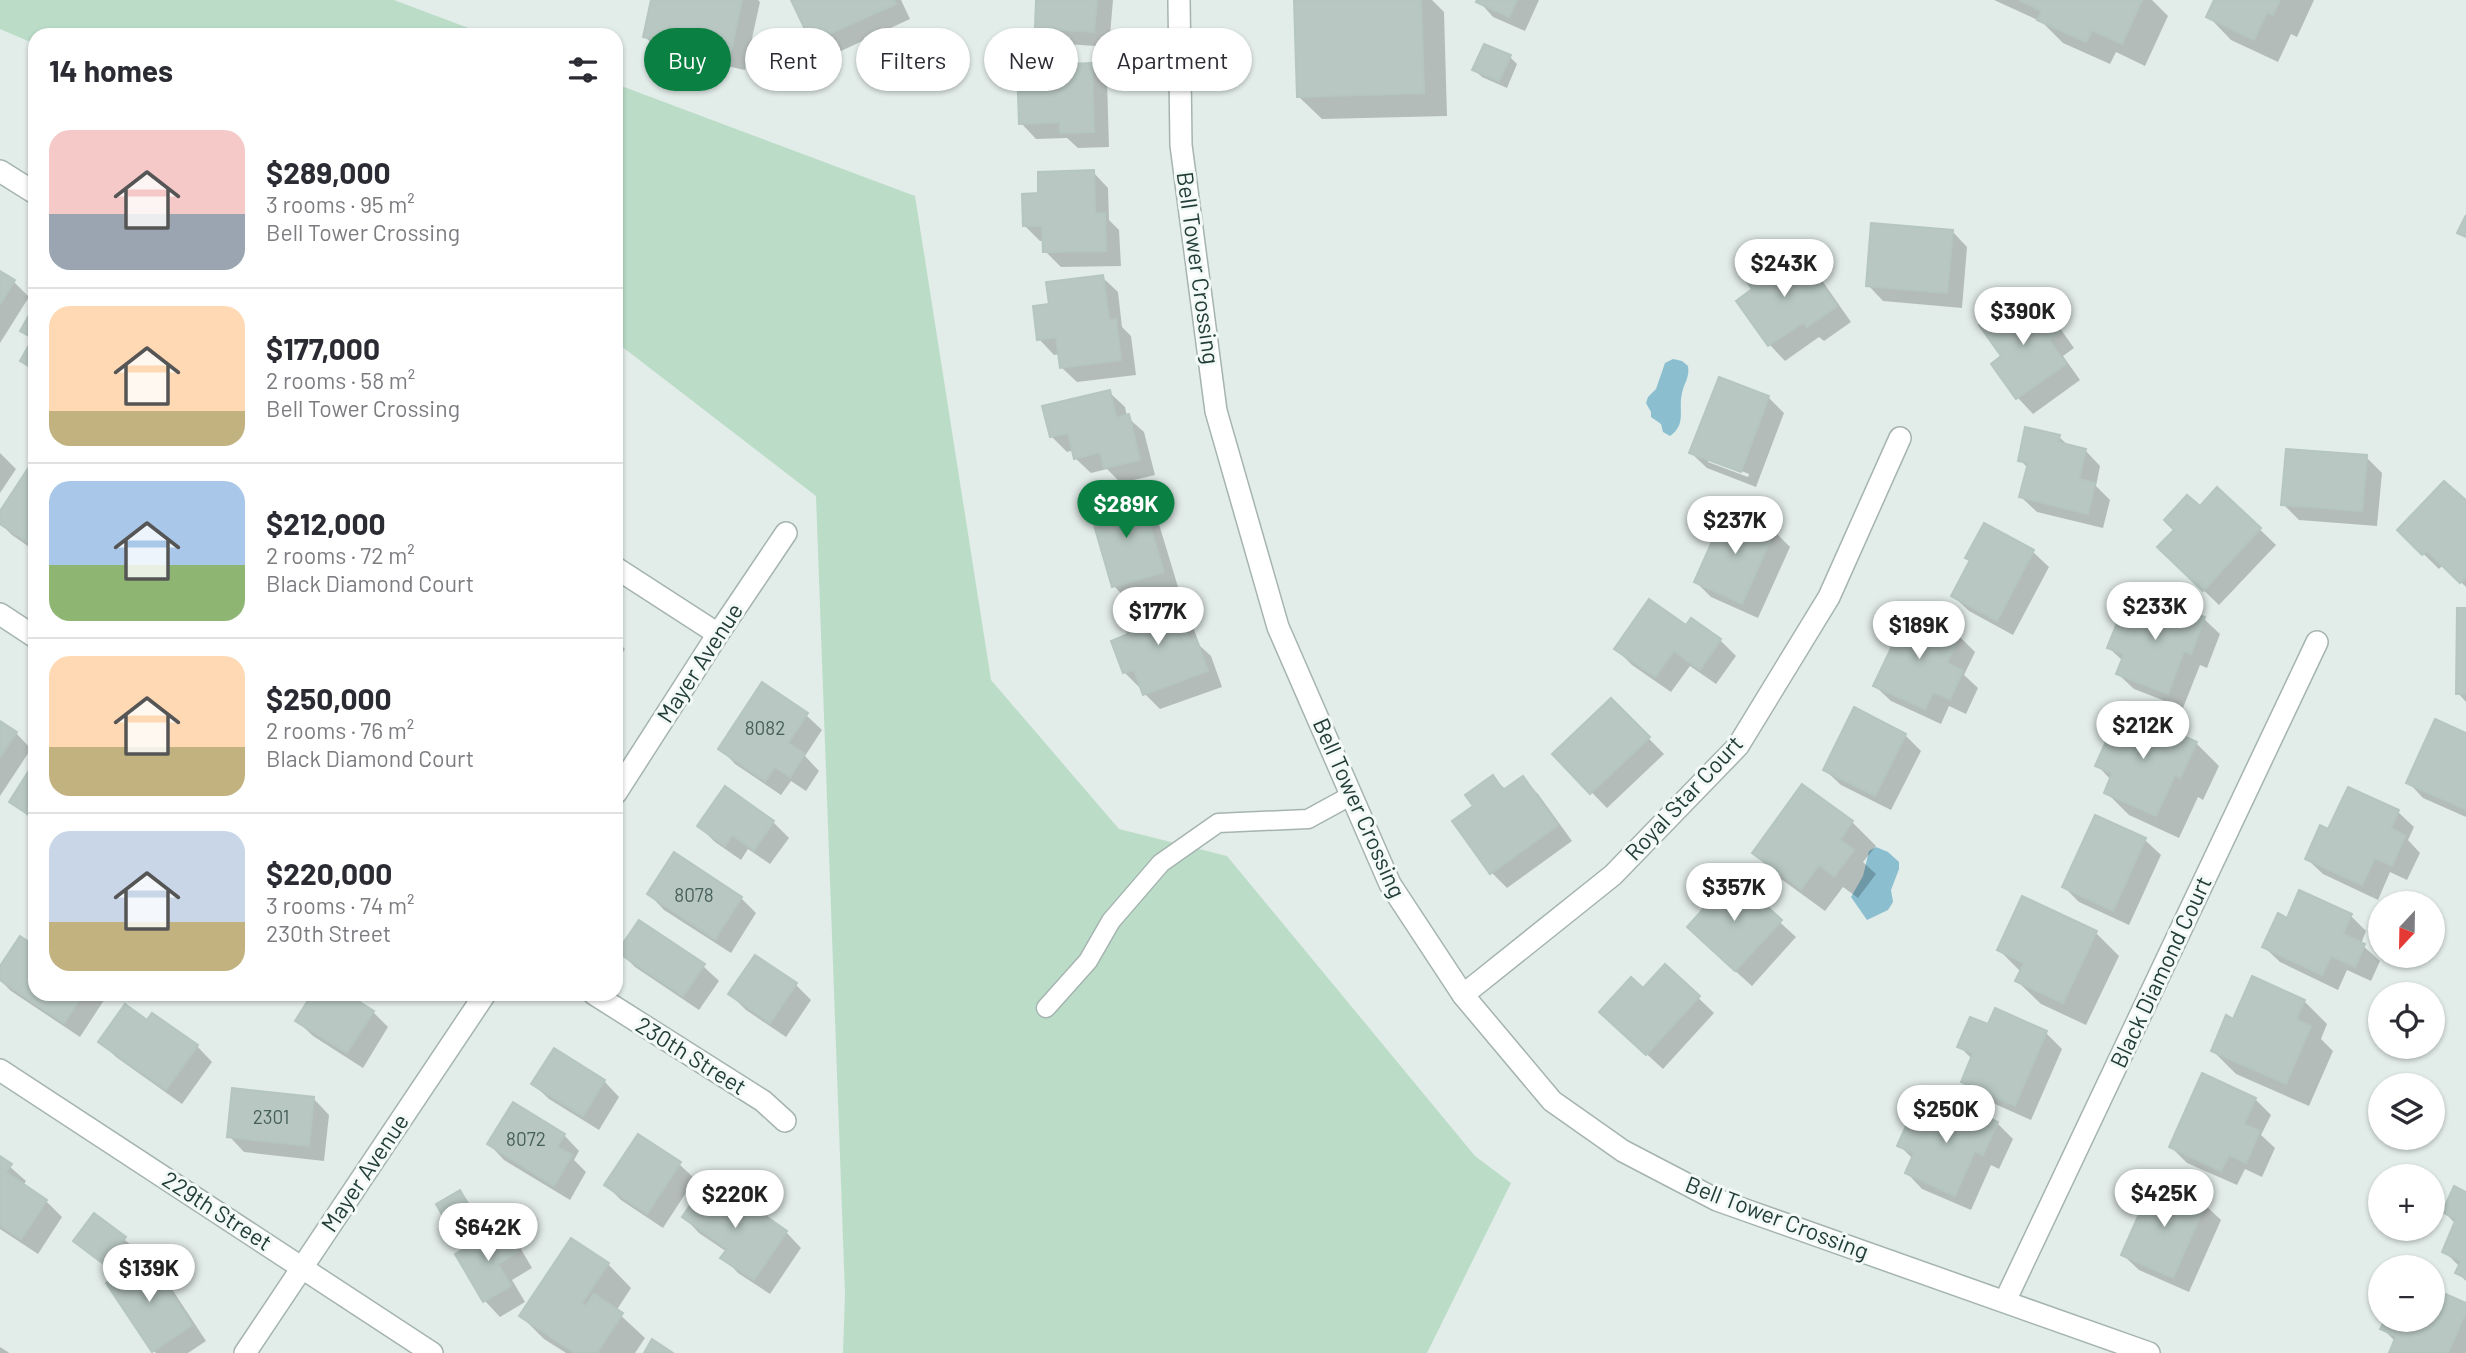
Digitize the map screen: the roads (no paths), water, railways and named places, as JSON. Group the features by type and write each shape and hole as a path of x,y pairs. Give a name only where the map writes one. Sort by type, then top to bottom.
{"street":[{"name":"Bell Tower Crossing","path":"1179,0 1181,145 1216,411 1278,627 1390,884 1463,995 1552,1101 1623,1151 1717,1200 2148,1353"},
{"path":"0,171 28,189"},
{"name":"Royal Star Court","path":"1463,995 1613,875 1738,747 1829,597 1900,438"},
{"name":"Mayer Avenue","path":"623,782 786,533"},
{"path":"623,573 718,634"},
{"path":"0,614 28,632"},
{"name":"Black Diamond Court","path":"2004,1301 2317,642"},
{"name":"Mayer Avenue","path":"245,1353 480,1001"},
{"name":"230th Street","path":"605,1001 763,1101 785,1121"},
{"name":"229th Street","path":"0,1070 432,1353"}],"lane":[{"path":"1046,1008 1088,961 1111,921 1161,863 1218,823 1308,820 1352,795"}],"water":[{"path":"1673,359 1688,366 1688,377 1682,393 1680,422 1670,436 1663,432 1661,424 1651,417 1646,403 1656,389 1665,363"},
{"path":"1876,847 1888,852 1899,862 1899,869 1891,890 1893,902 1888,910 1867,920 1851,897 1863,876 1869,851"}]}
